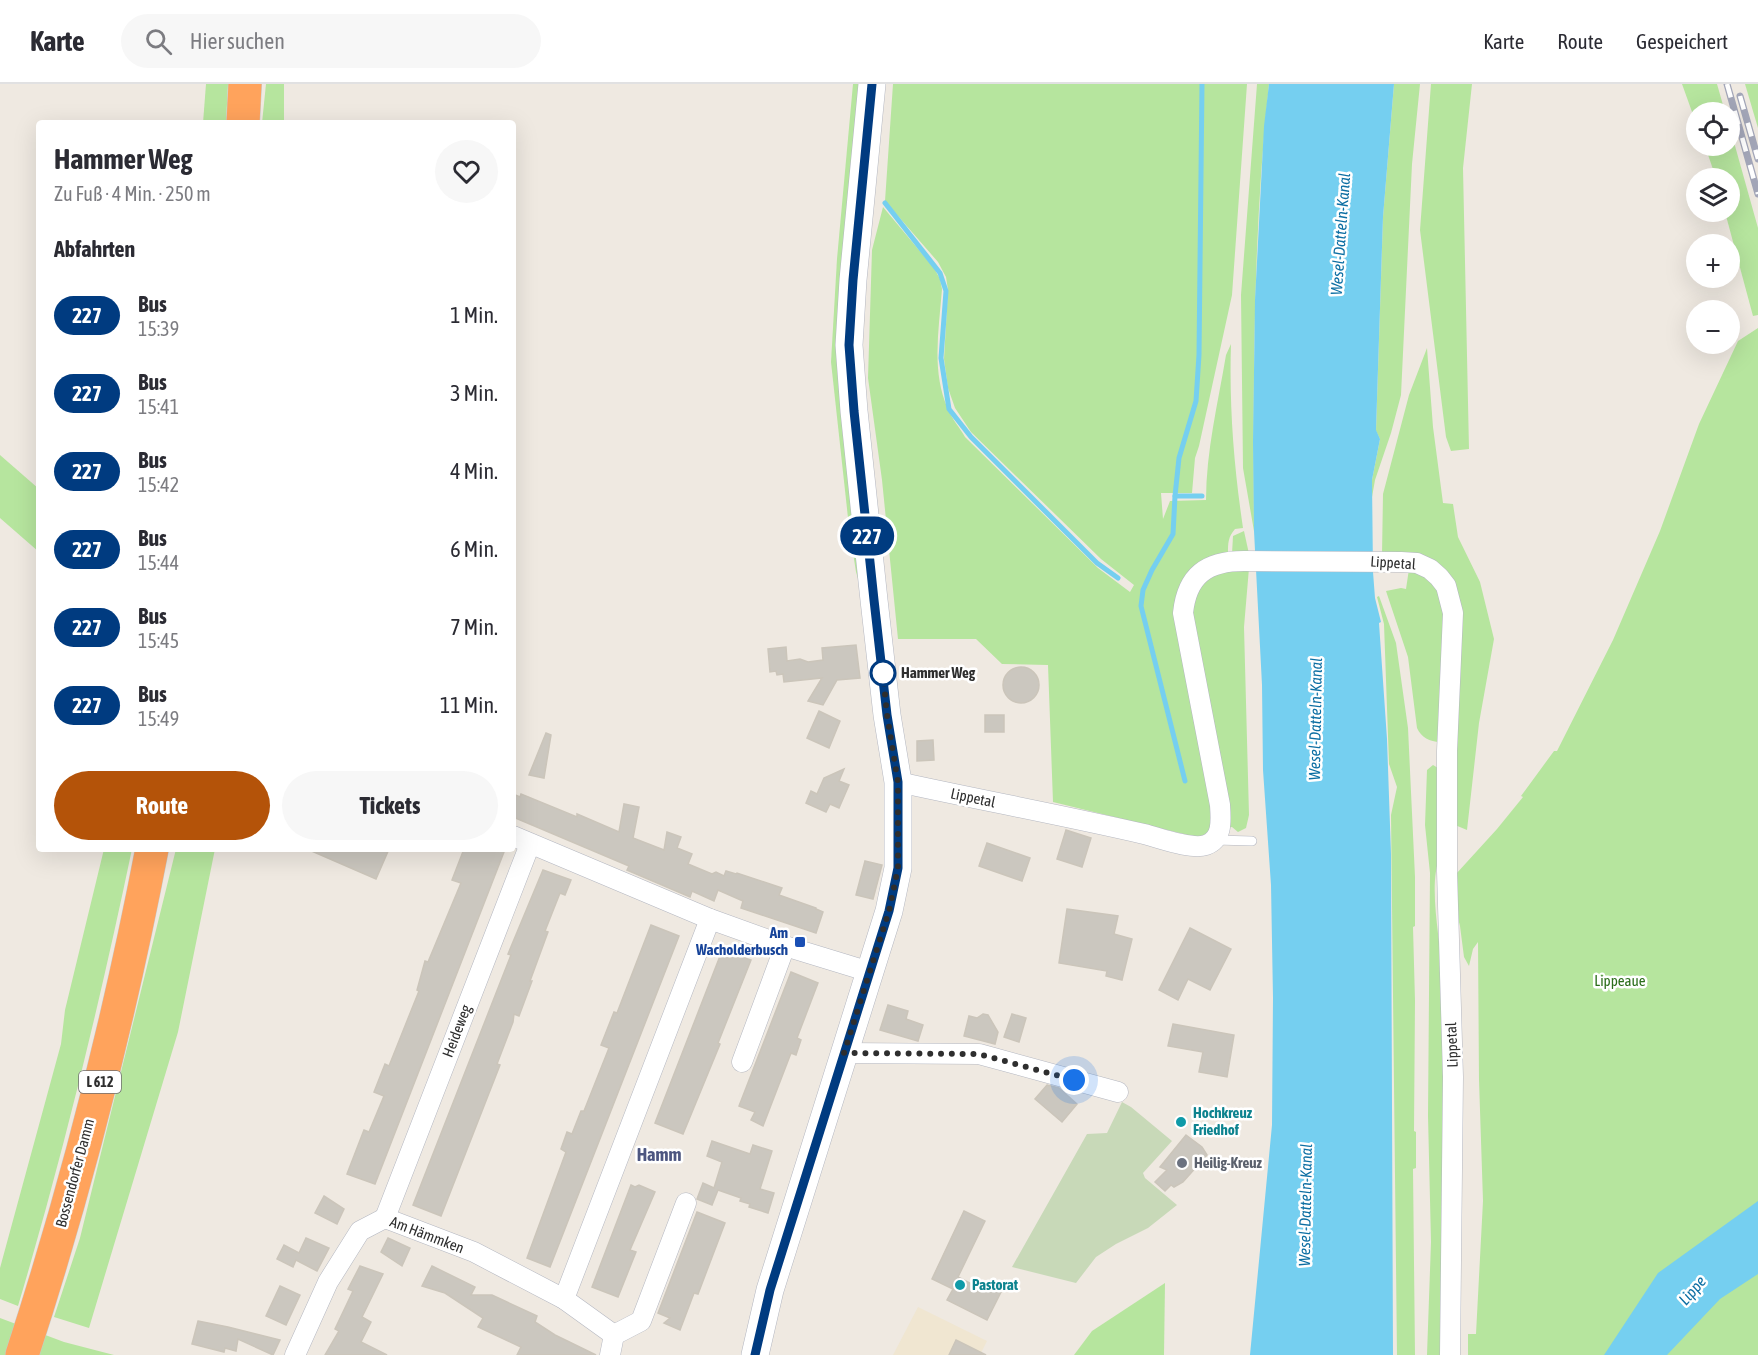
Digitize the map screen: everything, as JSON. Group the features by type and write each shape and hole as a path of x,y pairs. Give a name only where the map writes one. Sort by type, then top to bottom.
{"highway":[{"path":"243,120 246,84"},
{"name":"Bossendorfer Damm","path":"29,1333 72,1190 98,1090 151,852"}],"main road":[{"path":"755,1355 770,1290 889,911 896,879 899,840 898,782 887,715 874,600 849,345 872,84"}],"street":[{"name":"Lippetal","path":"898,782 1104,825 1190,846 1203,846 1214,840 1221,826 1220,805 1184,621 1188,589 1201,573 1218,564 1230,561 1386,561 1417,563 1430,569 1446,586 1453,613 1447,751 1447,871 1453,1077 1450,1355"},
{"path":"522,840 710,919 785,946 870,972"},
{"name":"Heideweg","path":"385,1218 522,840"},
{"path":"564,1299 710,919"},
{"path":"742,1062 785,946"},
{"path":"844,1053 979,1054 1118,1092"},
{"path":"610,1355 614,1335 641,1321 686,1203"},
{"name":"Am Hämmken","path":"295,1355 328,1282 360,1231 385,1218 474,1252 564,1299 614,1335"}],"lane":[{"path":"1214,840 1252,841"}],"shaded area":[{"path":"918,1307 987,1341 980,1355 893,1355"}],"green space":[{"path":"206,84 228,84 226,120 203,120"},
{"path":"266,84 284,84 284,120 262,120"},
{"path":"853,84 862,84 862,591 856,572 849,527 831,362 837,259"},
{"path":"893,84 1247,84 1232,295 1195,458 1192,493 1161,493 1163,519 1170,501 1206,500 1213,427 1226,355 1231,344 1233,436 1243,528 1235,529 1231,535 1228,554 1185,578 1216,821 1204,839 1053,802 1048,665 1002,664 976,639 898,639 882,480 868,378 872,250 883,207 934,268 940,279 942,289 938,335 939,380 948,409 965,437 1098,568 1130,592 1134,585 1101,559 971,432 955,408 948,388 944,359 948,290 946,277 938,262 885,201"},
{"path":"1257,84 1269,84 1257,251 1254,531 1243,468 1241,295"},
{"path":"1394,84 1420,84 1412,164 1401,395 1372,497 1372,480 1380,439 1376,431 1383,217"},
{"path":"1431,84 1472,84 1463,168 1469,449 1451,451 1446,437 1420,230"},
{"path":"1682,84 1717,84 1722,102 1688,102"},
{"path":"1745,84 1758,84 1758,128"},
{"path":"1708,156 1738,156 1758,228 1758,315 1753,316 1740,268 1740,234 1731,234 1728,222 1740,222 1740,168 1713,168"},
{"name":"Lippeaue","path":"1758,328 1758,1355 1468,1355 1468,1334 1476,1334 1483,1201 1478,942 1473,949 1469,966 1464,957 1455,907 1456,874 1497,829 1523,797 1521,796 1554,751 1557,751 1613,640 1660,531 1699,424 1732,354 1740,354 1740,340"},
{"path":"1427,348 1433,427 1443,503 1453,504 1458,537 1480,582 1494,639 1479,723 1467,830 1455,825 1452,581 1382,555 1383,494 1409,395"},
{"path":"0,455 36,486 36,549 0,518"},
{"path":"1244,531 1249,554 1232,554 1233,536"},
{"path":"1249,568 1244,627 1249,815 1246,828 1238,832 1232,827 1225,828 1191,615 1195,593 1206,579 1220,573"},
{"path":"1409,569 1420,572 1438,588 1444,611 1440,742 1426,738 1417,728 1408,657 1386,591 1406,589"},
{"path":"1379,596 1396,643 1408,728 1415,877 1415,926 1413,927 1416,1168 1413,1169 1415,1355 1397,1355 1391,815 1397,787 1389,764 1384,624 1377,597"},
{"path":"1433,765 1438,768 1440,856 1436,869 1435,899 1442,978 1442,1355 1427,1355 1431,1242 1428,1116 1430,873 1425,825 1427,770"},
{"path":"103,852 131,852 80,1078 18,1306 0,1299 0,1268 61,1044 65,1010"},
{"path":"175,852 214,852 178,1032 89,1328 54,1317 80,1238"},
{"name":"Heilig-Kreuz","path":"1122,1102 1172,1141 1143,1173 1145,1178 1177,1205 1148,1228 1096,1257 1076,1283 1012,1267 1087,1134 1107,1133"},
{"path":"1165,1283 1164,1355 1074,1355 1092,1331"},
{"path":"0,1318 64,1342 114,1355 0,1355"}],"water":[{"name":"Wesel-Datteln-Kanal","path":"1269,84 1394,84 1383,217 1376,430 1380,439 1372,480 1373,572 1375,598 1381,622 1379,623 1387,739 1391,854 1393,1355 1250,1355 1272,1125 1271,885 1263,770 1253,442 1255,300 1264,126"},
{"name":"Lippe","path":"1758,1201 1758,1274 1720,1299 1667,1355 1604,1355 1658,1273"}],"building":[{"path":"856,645 860,678 837,680 823,705 808,701 822,678 784,682 783,674 777,675 776,671 770,672 768,649 786,647 787,661 800,659 808,662 823,660 822,648"},
{"path":"1021,667 1033,673 1039,685 1033,697 1021,703 1009,697 1003,685 1009,673"},
{"path":"819,711 840,721 829,748 807,738"},
{"path":"985,715 1004,715 1004,732 985,732"},
{"path":"546,733 551,735 544,778 529,775"},
{"path":"933,740 934,760 917,761 917,741"},
{"path":"844,769 839,781 849,785 839,808 830,804 826,812 806,803 811,791 817,794 824,778"},
{"path":"521,794 619,832 624,804 639,807 633,838 664,850 667,832 681,837 677,848 692,854 688,864 712,874 716,872 724,876 726,871 737,873 782,888 779,895 823,912 816,933 741,908 743,901 718,890 714,901 692,891 690,897 627,870 629,866 516,818 516,795 520,797"},
{"path":"1066,830 1091,838 1082,867 1057,859"},
{"path":"987,843 1030,858 1022,881 979,866"},
{"path":"314,852 388,852 376,879"},
{"path":"463,852 504,852 375,1184 347,1174 364,1130 369,1132 384,1096 374,1092 385,1064 389,1066 419,991 417,990 425,961 428,962 461,883 452,880"},
{"path":"865,861 882,865 873,899 856,895"},
{"path":"543,870 571,880 565,895 560,893 545,931 548,932 530,981 532,981 519,1016 514,1014 497,1064 500,1065 441,1216 413,1205 511,955 508,954"},
{"path":"1067,909 1118,916 1114,934 1132,939 1122,980 1106,976 1107,971 1059,963"},
{"path":"651,925 679,936 550,1267 527,1258 566,1152 561,1149 567,1132 572,1134 581,1111 584,1111 609,1048 601,1045 614,1012 617,1013"},
{"path":"1190,928 1231,949 1210,990 1188,979 1178,1000 1159,990"},
{"path":"722,951 751,960 683,1134 655,1123"},
{"path":"791,972 818,983 797,1038 801,1040 796,1055 791,1053 763,1126 751,1120 755,1112 739,1106"},
{"path":"888,1005 908,1011 906,1019 923,1025 918,1041 880,1030"},
{"path":"983,1014 988,1015 998,1032 995,1044 964,1036 969,1016 977,1018"},
{"path":"1012,1014 1026,1018 1019,1042 1004,1037"},
{"path":"1173,1024 1234,1035 1227,1077 1199,1072 1203,1052 1168,1046"},
{"path":"1047,1085 1059,1088 1077,1104 1062,1122 1035,1099"},
{"name":"Heilig-Kreuz","path":"1186,1135 1202,1147 1207,1155 1183,1182 1174,1187 1171,1185 1165,1191 1155,1182 1167,1170 1160,1167"},
{"path":"712,1141 750,1154 753,1145 772,1151 760,1189 774,1193 768,1213 749,1207 750,1204 740,1201 741,1198 718,1190 712,1205 697,1199 703,1183 714,1188 722,1162 707,1156"},
{"path":"631,1185 635,1187 639,1185 655,1192 630,1250 636,1252 618,1297 592,1287"},
{"path":"324,1196 344,1209 337,1224 315,1213"},
{"name":"Pastorat","path":"964,1211 985,1221 958,1277 983,1290 987,1282 1002,1290 987,1320 947,1300 953,1289 932,1279"},
{"path":"697,1212 725,1223 698,1294 694,1293 680,1330 664,1323 670,1318 658,1313"},
{"path":"306,1238 329,1248 317,1271 296,1260 293,1267 277,1259 284,1245 299,1253"},
{"path":"388,1238 410,1248 402,1266 381,1252"},
{"path":"360,1266 383,1274 362,1317 371,1322 361,1342 387,1355 325,1355 339,1331 335,1329 353,1291 348,1289"},
{"path":"432,1266 475,1287 471,1295 492,1295 537,1316 535,1322 555,1335 596,1355 517,1355 521,1347 478,1327 483,1318 445,1293 422,1286"},
{"path":"280,1286 300,1295 286,1325 266,1316"},
{"path":"198,1321 280,1340 273,1355 238,1339 236,1351 225,1348 224,1352 192,1344"},
{"path":"956,1340 986,1355 949,1355"}],"waterway":[{"path":"1175,496 1179,458 1196,401 1199,355 1202,84"},
{"path":"885,203 940,273 946,291 941,358 949,409 971,437 1097,563 1118,578"},
{"path":"1185,781 1141,606 1143,590 1173,534 1175,496 1202,496"}],"railway":[{"path":"1727,84 1758,194"},
{"path":"1740,96 1758,159"}],"bus line":[{"name":"227","path":"755,1355 770,1290 889,911 898,868 898,782 887,715 874,600 849,345 872,84"}],"place":[{"name":"Hammer Weg","path":"883,673"},
{"name":"Am Wacholderbusch","path":"800,942"},
{"name":"Hochkreuz Friedhof","path":"1181,1122"},
{"name":"Heilig-Kreuz","path":"1182,1163"},
{"name":"Pastorat","path":"960,1285"}],"district":[{"name":"Hamm","path":"659,1155"}],"route":[{"path":"883,673 898,782 898,868 889,911 844,1053 979,1054 1074,1080"}]}
